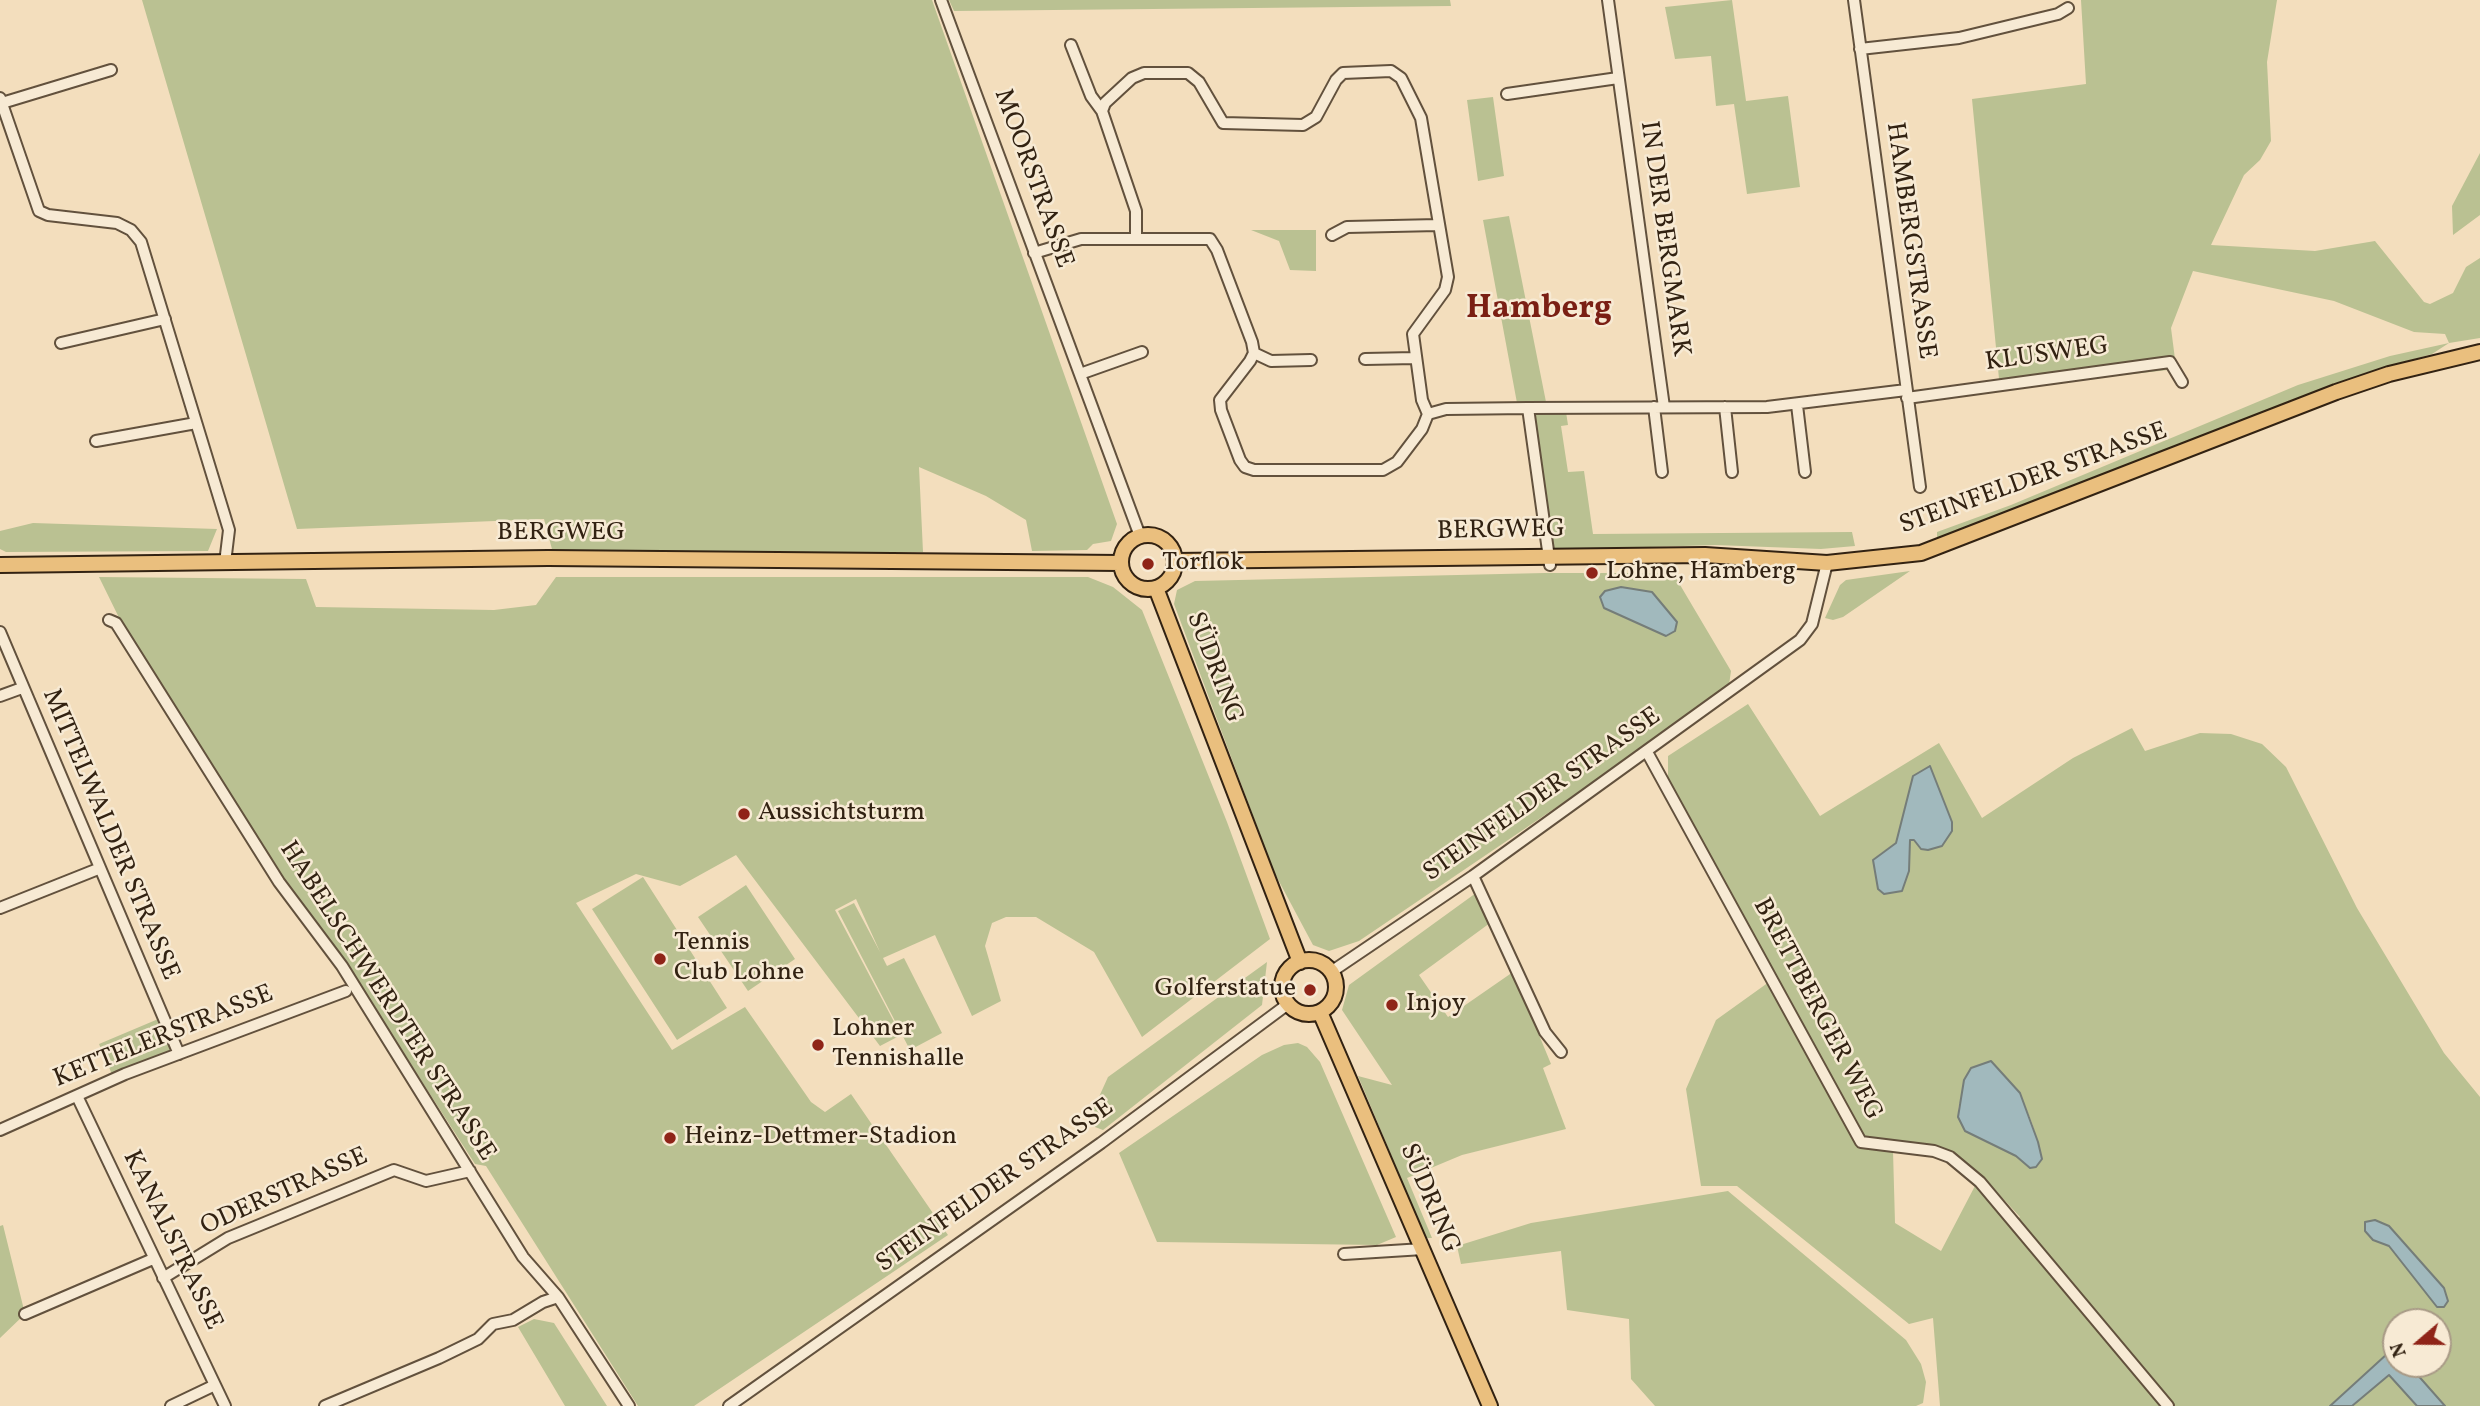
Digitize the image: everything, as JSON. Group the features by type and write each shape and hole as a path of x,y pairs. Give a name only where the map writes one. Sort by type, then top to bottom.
{"main road":[{"name":"STEINFELDER STRASSE","path":"1827,563 1921,553 2336,391 2389,374 2480,352"},
{"path":"1140,536 1155,536 1167,542 1175,561 1169,580 1156,588 1133,585 1123,572 1121,563 1127,545 1140,536"},
{"name":"BERGWEG","path":"1175,561 1550,561 1705,555 1827,563"},
{"name":"BERGWEG","path":"0,565 562,558 1121,563"},
{"name":"SÜDRING","path":"1156,588 1300,962"},
{"path":"1300,962 1317,962 1331,972 1336,991 1331,1003 1320,1012 1304,1014 1288,1004 1283,992 1284,979 1289,969 1300,962"},
{"name":"SÜDRING","path":"1320,1012 1490,1406"}],"street":[{"name":"MOORSTRASSE","path":"941,0 1140,536"},
{"name":"IN DER BERGMARK","path":"1608,0 1659,407 1662,472"},
{"name":"HAMBERGSTRASSE","path":"1854,0 1920,487"},
{"path":"1860,49 1959,38 2058,15 2068,8"},
{"path":"1071,45 1091,96 1102,111 1136,211 1136,238"},
{"path":"111,70 1,100 39,211 48,215 117,223 131,230 141,242 229,530 225,563"},
{"path":"1102,111 1105,103 1137,74 1188,73 1199,82 1223,123 1303,125 1316,117 1336,80 1343,73 1391,71 1401,78 1421,118 1448,284 1415,326 1412,340 1422,400 1429,414"},
{"path":"1507,94 1618,78"},
{"path":"1332,235 1347,227 1438,225"},
{"path":"1034,253 1081,239 1210,239 1217,250 1254,354"},
{"path":"61,343 165,319"},
{"path":"1080,374 1142,352"},
{"path":"1254,354 1220,400 1221,410 1240,460 1254,470 1391,468 1422,429 1429,414 1446,409 1797,405 1907,394"},
{"path":"1254,354 1271,360 1311,360"},
{"path":"1365,359 1415,358"},
{"name":"KLUSWEG","path":"1907,394 2170,362 2182,382"},
{"path":"1797,405 1805,472"},
{"path":"1726,407 1732,472"},
{"path":"1528,408 1550,561"},
{"path":"96,441 196,423"},
{"name":"STEINFELDER STRASSE","path":"1331,972 1474,876 1800,640 1812,624 1827,563"},
{"name":"HABELSCHWERDTER STRASSE","path":"109,620 116,623 279,882 342,967 523,1257 558,1297 629,1406"},
{"name":"MITTELWALDER STRASSE","path":"0,634 179,1054"},
{"path":"0,696 22,688"},
{"name":"BRETTBERGER WEG","path":"1647,752 1861,1142 1934,1151 1950,1157 1980,1182 2168,1406"},
{"path":"0,908 98,869"},
{"path":"1474,876 1545,1032 1561,1052"},
{"name":"KETTELERSTRASSE","path":"0,1130 179,1054 346,991"},
{"name":"STEINFELDER STRASSE","path":"729,1406 1101,1143 1288,1004"},
{"name":"KANALSTRASSE","path":"77,1096 225,1406"},
{"name":"ODERSTRASSE","path":"163,1278 228,1238 394,1170 426,1181 470,1171"},
{"path":"1343,1254 1423,1249"},
{"path":"25,1314 153,1259"},
{"path":"325,1406 439,1358 478,1339 493,1324 513,1320 543,1302 558,1297"},
{"path":"171,1406 215,1385"}],"green space":[{"path":"142,0 932,0 1117,524 1111,541 1093,544 1087,550 1032,551 1026,520 986,496 919,467 923,552 553,553 544,519 297,529"},
{"path":"949,0 1450,0 1451,6 954,11"},
{"path":"1732,0 1746,101 1788,96 1800,187 1747,194 1734,104 1716,106 1711,56 1675,59 1665,7"},
{"path":"2081,0 2277,0 2267,62 2271,141 2260,160 2244,175 2211,245 2315,251 2375,241 2424,302 2430,304 2453,293 2466,267 2480,258 2480,338 2449,343 2445,334 2414,332 2334,301 2193,271 2171,328 2175,359 2168,370 2000,389 1972,99 2086,84"},
{"path":"1493,97 1504,176 1478,181 1467,100"},
{"path":"2480,153 2480,215 2453,235 2452,206"},
{"path":"1509,216 1548,412 1566,412 1568,425 1561,426 1568,472 1584,471 1593,534 1852,532 1855,546 1821,549 1715,545 1553,550 1532,405 1517,403 1483,220"},
{"path":"1251,230 1316,230 1316,271 1290,270 1279,241"},
{"path":"2449,343 2432,354 2365,373 2037,504 1937,538 1937,532 2011,505 2298,385 2390,356"},
{"path":"33,523 217,529 208,551 6,552 0,549 0,531"},
{"path":"1910,571 1843,617 1833,620 1825,618 1840,585 1846,580"},
{"path":"1545,573 1673,573 1731,671 1729,685 1635,754 1359,941 1329,951 1313,945 1274,872 1174,604 1177,590 1195,581"},
{"path":"99,577 306,579 316,607 494,610 536,605 556,577 1088,577 1113,587 1142,610 1227,822 1270,939 1142,1037 1094,952 1036,917 1006,917 992,923 985,946 1001,1001 972,1016 935,935 883,958 887,966 904,958 942,1033 910,1050 838,911 854,903 880,952 856,899 835,910 901,1035 880,1046 736,855 680,886 636,874 576,903 672,1050 745,1007 811,1102 825,1112 851,1094 948,1235 694,1406 638,1406 486,1166 475,1164 337,950 279,875 129,638"},
{"path":"1748,704 1820,816 1939,743 1982,818 2073,758 2132,728 2145,751 2200,733 2231,734 2262,744 2286,767 2357,908 2444,1053 2480,1097 2480,1406 1940,1406 1933,1318 1909,1324 1737,1186 1701,1186 1686,1089 1716,1020 1769,982 1859,1147 1893,1151 1895,1223 1941,1251 1976,1184 2011,1224 2020,1217 1984,1178 1952,1152 1935,1146 1864,1137 1668,778 1668,756","holes":["1930,766 1952,822 1921,849 1914,840 1910,840 1909,863 1880,854 1896,843 1913,776","1991,1061 2020,1093 2032,1123 2038,1142 2030,1168 2016,1156 1966,1131 1958,1116 1959,1104"]},
{"name":"Tennis Club Lohne","path":"643,877 727,1008 677,1040 592,909"},
{"name":"Tennis Club Lohne","path":"746,885 795,959 748,991 698,917"},
{"path":"1476,893 1490,923 1419,975 1448,1017 1513,972 1551,1064 1543,1068 1566,1129 1462,1155 1407,1178 1432,1238 1426,1238 1358,1076 1392,1085 1342,1010 1349,985"},
{"path":"1267,962 1262,1005 1103,1130 1095,1127 1093,1110 1108,1077"},
{"path":"163,1017 179,1054 114,1079 99,1044"},
{"path":"1298,1043 1307,1047 1320,1062 1396,1237 1377,1245 1157,1242 1119,1153 1262,1055 1284,1045"},
{"path":"1728,1191 1906,1340 1921,1364 1926,1382 1923,1403 1916,1406 1655,1406 1631,1379 1629,1319 1567,1310 1561,1251 1461,1264 1457,1246 1531,1223"},
{"path":"3,1225 25,1314 0,1338 0,1226"},
{"path":"534,1319 554,1323 607,1406 565,1406 518,1327"}],"water":[{"path":"1621,587 1652,592 1677,622 1675,631 1666,636 1604,608 1600,597 1605,591"},
{"path":"1930,766 1952,822 1952,831 1942,846 1928,850 1921,849 1914,840 1910,840 1909,871 1902,891 1884,894 1878,889 1873,860 1896,843 1913,776"},
{"path":"1991,1061 2020,1093 2042,1159 2036,1167 2030,1168 2016,1156 1965,1131 1958,1117 1964,1080 1971,1068"},
{"path":"2375,1220 2389,1226 2444,1288 2448,1301 2444,1307 2437,1307 2389,1246 2373,1240 2365,1231 2365,1222"},
{"path":"2382,1359 2382,1378 2385,1378 2352,1406 2330,1406"},
{"path":"2392,1378 2420,1378 2445,1406 2417,1406"}],"place":[{"name":"Torflok","path":"1148,564"},
{"name":"Lohne, Hamberg","path":"1592,573"},
{"name":"Aussichtsturm","path":"744,814"},
{"name":"Tennis Club Lohne","path":"660,959"},
{"name":"Golferstatue","path":"1310,990"},
{"name":"Injoy","path":"1392,1005"},
{"name":"Lohner Tennishalle","path":"818,1045"},
{"name":"Heinz-Dettmer-Stadion","path":"670,1138"}],"district":[{"name":"Hamberg","path":"1539,311"}]}
